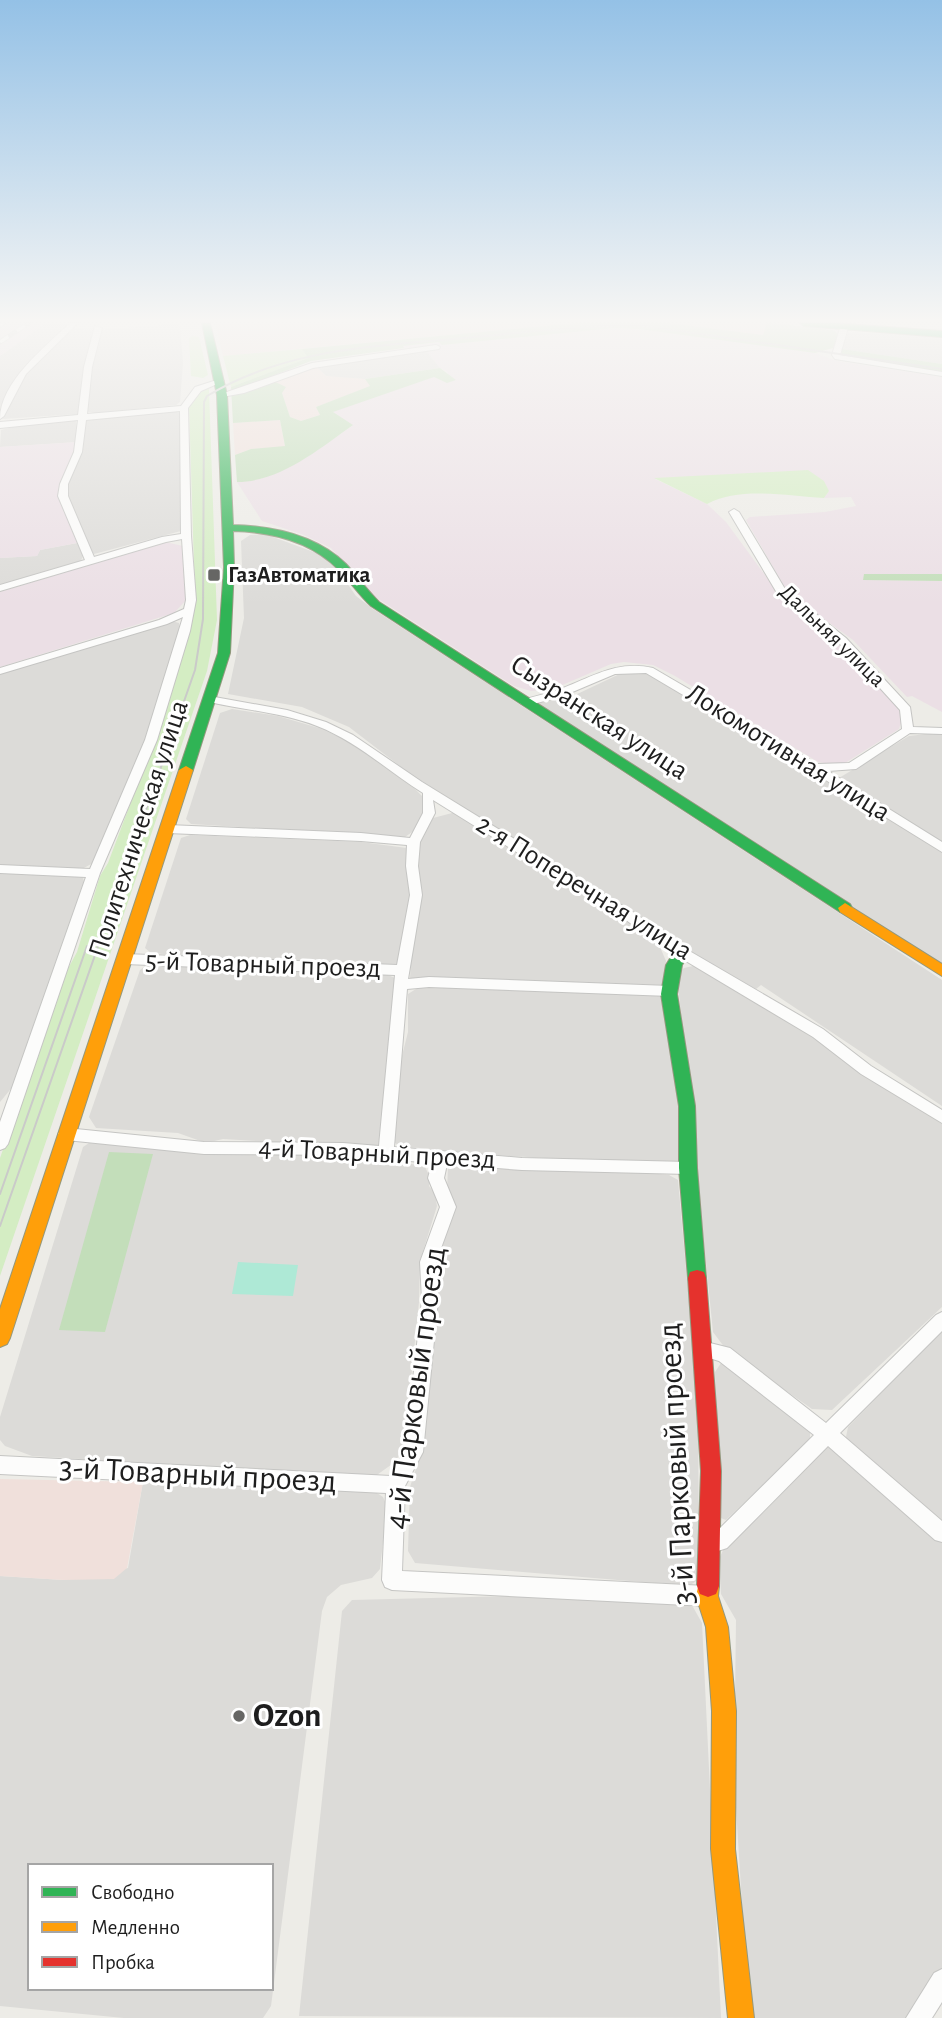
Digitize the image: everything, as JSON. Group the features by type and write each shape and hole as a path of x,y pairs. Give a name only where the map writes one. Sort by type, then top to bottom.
{"main road":[{"name":"Политехническая улица","path":"0,1338 224,653 228,620 222,417"},
{"name":"Сызранская улица","path":"227,528 267,529 326,551 369,599 942,971"},
{"name":"3-й Парковый проезд","path":"681,953 673,963 670,990 674,1038 682,1068 691,1148 688,1168 707,1401 712,1543 707,1596 717,1627 724,1712 723,1849 741,2018"}],"street":[{"path":"0,425 79,417"},
{"path":"81,417 78,452 64,484 63,496 87,556 93,561"},
{"path":"0,1144 5,1116 94,873 151,740 185,631 191,600 186,536 184,417"},
{"name":"Дальняя улица","path":"734,512 780,591 842,640 906,709 908,730"},
{"path":"0,588 165,539 186,536"},
{"path":"0,671 163,622 187,611"},
{"name":"Локомотивная улица","path":"526,703 558,694 610,670 630,666 649,670 815,768 942,848"},
{"name":"2-я Поперечная улица","path":"209,699 269,709 322,724 349,737 631,917 681,953 818,1033 866,1070 942,1117"},
{"path":"815,768 852,766 908,730 942,730"},
{"path":"386,1154 401,977 416,895 412,866 414,842 429,813 427,796 430,791"},
{"path":"168,829 361,837 414,842"},
{"path":"0,869 94,873"},
{"name":"5-й Товарный проезд","path":"125,959 401,977 429,982 670,990"},
{"name":"4-й Товарный проезд","path":"66,1134 204,1148 343,1149 522,1164 688,1168"},
{"name":"4-й Парковый проезд","path":"440,1158 436,1178 448,1207 428,1262 430,1300 414,1452 396,1485 392,1580 707,1596"},
{"path":"712,1543 720,1541 942,1320"},
{"path":"702,1349 724,1354 827,1434 942,1533"},
{"name":"3-й Товарный проезд","path":"0,1465 396,1485"},
{"path":"918,2018 942,1980"}],"shaded area":[{"path":"118,417 181,417 181,531 94,554 88,550 67,496 67,484 83,452 84,421"},
{"path":"290,417 313,417 301,421"},
{"path":"339,417 942,417 942,574 865,574 863,580 942,581 942,712 912,696 907,697 853,640 799,601 784,586 746,520 750,517 825,512 856,506 851,497 824,498 829,491 655,479 707,504 726,522 776,590 834,640 899,707 902,719 899,729 845,763 830,764 818,762 653,665 624,662 611,664 553,689 531,691 514,686 369,593 331,548 304,535 262,521 237,482 263,478 304,459 352,426"},
{"path":"76,420 78,442 0,447 1,430 29,423"},
{"path":"280,420 285,447 251,449 235,455 233,423"},
{"path":"78,442 61,484 77,543 40,550 37,556 0,558 0,447"},
{"path":"265,534 319,554 337,569 356,596 373,609 942,980 942,1106 761,985 756,989 678,945 422,783 349,727 302,707 228,694 244,618 241,541 250,535"},
{"path":"165,542 183,546 187,566 186,600 174,613 0,667 0,592"},
{"path":"77,543 83,556 80,563 0,585 0,558 37,556 40,550"},
{"path":"172,621 179,623 180,630 145,741 93,863 82,869 0,865 0,674"},
{"path":"626,671 645,673 662,681 942,852 942,965 541,707 540,703 573,696"},
{"path":"232,709 278,716 319,728 344,739 422,796 423,811 415,830 405,837 191,824 186,819 220,713"},
{"path":"942,734 942,843 839,778 909,736"},
{"path":"456,812 630,919 660,947 666,961 663,985 417,982 410,978 419,841 433,818"},
{"path":"190,835 361,842 407,848 412,896 400,966 234,960 151,953 145,948 181,838"},
{"path":"0,872 77,875 83,877 84,882 14,1085 0,1102"},
{"path":"148,964 388,975 395,978 382,1138 379,1145 367,1148 223,1139 206,1143 178,1133 96,1128 89,1117 140,970"},
{"path":"684,968 702,968 810,1035 862,1075 942,1124 942,1307 832,1410 812,1409 725,1348 713,1332 677,975"},
{"path":"427,986 660,995 675,1068 682,1159 671,1165 509,1156 398,1146 391,1138 400,1064 408,1032 408,994"},
{"path":"89,1143 203,1152 385,1158 425,1167 437,1206 420,1261 419,1302 404,1447 395,1462 374,1477 32,1456 5,1446 0,1440 0,1417 83,1147"},
{"path":"461,1162 513,1170 587,1167 669,1175 678,1180 698,1402 699,1579 689,1586 415,1563 408,1551 410,1487 421,1453 433,1263 447,1192 448,1166"},
{"path":"942,1331 942,1527 849,1445 846,1437 848,1427"},
{"path":"721,1363 728,1364 810,1427 810,1440 726,1520 718,1517 715,1372"},
{"path":"826,1447 836,1448 942,1538 942,1968 911,2018 749,2018 734,1775 736,1620 721,1594 719,1559 726,1544"},
{"path":"0,1479 143,1482 127,1568 114,1579 63,1580 0,1576"},
{"path":"143,1482 374,1491 383,1497 387,1506 380,1569 372,1578 341,1585 327,1597 322,1611 271,2006 263,2018 124,2018 0,2006 0,1576 63,1580 128,1568"},
{"path":"510,1596 677,1601 693,1607 702,1623 721,2018 299,2016 342,1611 352,1600"}],"green space":[{"path":"189,417 210,417 217,620 207,671 0,1276 0,1158 64,976 77,952 100,876 108,863 143,770 195,598"},
{"path":"233,417 290,417 301,421 313,417 341,417 353,425 313,454 284,470 253,481 237,482 235,455 251,449 285,446 280,420 233,423"},
{"path":"808,470 824,481 829,491 824,498 749,494 720,498 707,504 654,478"},
{"path":"864,574 942,574 942,581 863,580"},
{"path":"109,1152 153,1154 105,1332 59,1330"},
{"path":"238,1262 298,1265 293,1296 232,1294"}],"tram line":[{"path":"0,1226 195,670 203,619 204,417"},
{"path":"0,1194 87,946"}],"traffic: fast":[{"path":"186,770 224,653 229,567 223,417"},
{"path":"227,528 272,532 314,546 339,564 375,604 845,908"},
{"path":"681,953 674,965 669,994 687,1106 688,1168 697,1278"}],"traffic: slow":[{"path":"0,1338 186,770"},
{"path":"845,908 942,971"},
{"path":"708,1586 707,1596 717,1627 724,1711 723,1849 741,2018"}],"traffic: jam":[{"path":"697,1278 711,1471 708,1586"}],"place":[{"name":"ГазАвтоматика","path":"214,575"},
{"name":"Ozon","path":"239,1716"}]}
